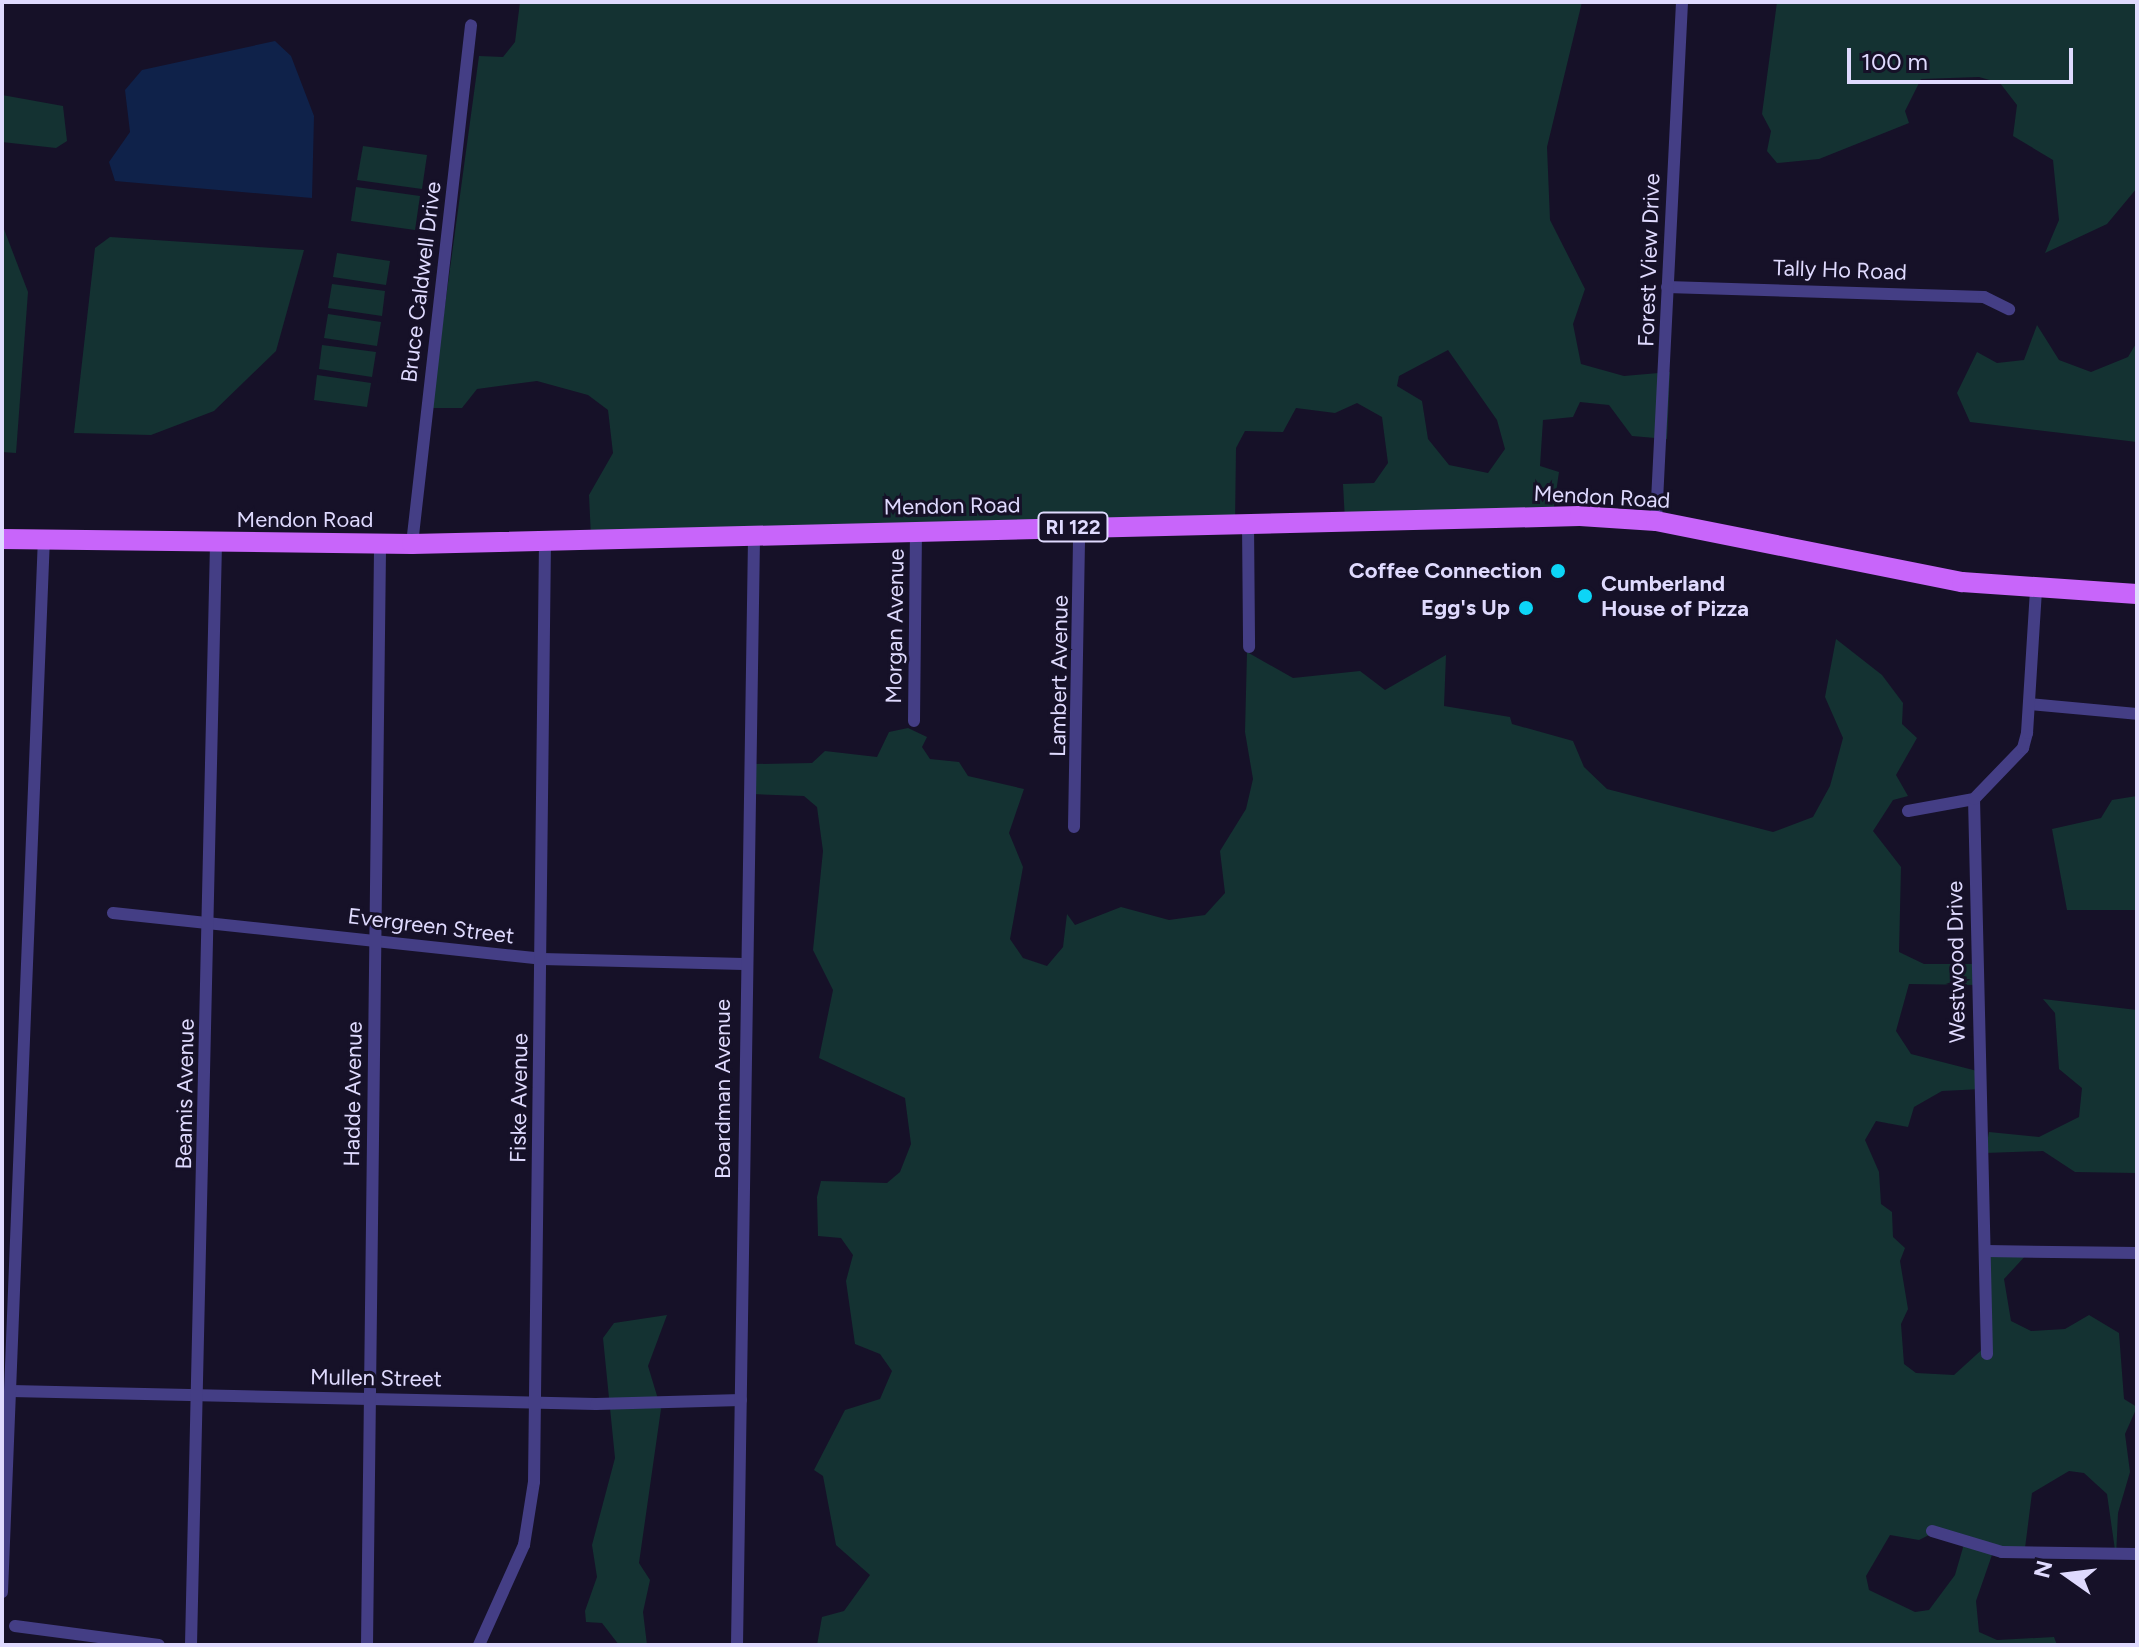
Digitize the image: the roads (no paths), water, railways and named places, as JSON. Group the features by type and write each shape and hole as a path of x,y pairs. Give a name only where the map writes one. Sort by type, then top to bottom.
{"main road":[{"name":"Mendon Road","path":"2,539 412,544 1248,523 1656,521 1856,563 2036,590 2137,594"}],"street":[{"name":"Forest View Drive","path":"1656,521 1682,2"},
{"name":"Bruce Caldwell Drive","path":"412,544 471,25"},
{"name":"Tally Ho Road","path":"1667,287 1984,297 2009,309"},
{"path":"1248,523 1249,647"},
{"name":"Lambert Avenue","path":"1074,827 1079,527"},
{"name":"Morgan Avenue","path":"914,721 916,531"},
{"name":"Boardman Avenue","path":"737,1645 744,964 754,534"},
{"path":"2,1592 44,538"},
{"name":"Fiske Avenue","path":"479,1645 530,1522 542,959 545,540"},
{"name":"Hadde Avenue","path":"367,1645 380,543"},
{"name":"Beamis Avenue","path":"191,1645 216,544"},
{"path":"1908,811 1974,799 2023,748 2030,704 2036,590"},
{"path":"2030,704 2137,714"},
{"name":"Westwood Drive","path":"1974,799 1987,1354"},
{"name":"Evergreen Street","path":"113,913 376,938 542,959 744,964"},
{"path":"1986,1251 2137,1253"},
{"name":"Mullen Street","path":"11,1391 533,1402 741,1400"},
{"path":"1932,1531 2002,1552 2137,1554"},
{"path":"15,1626 159,1645"}],"water":[{"path":"275,41 291,56 314,116 312,198 115,181 109,162 130,132 125,90 142,70"}],"place":[{"name":"Coffee Connection","path":"1558,571"},
{"name":"Cumberland House of Pizza","path":"1585,596"},
{"name":"Egg's Up","path":"1526,608"}]}
